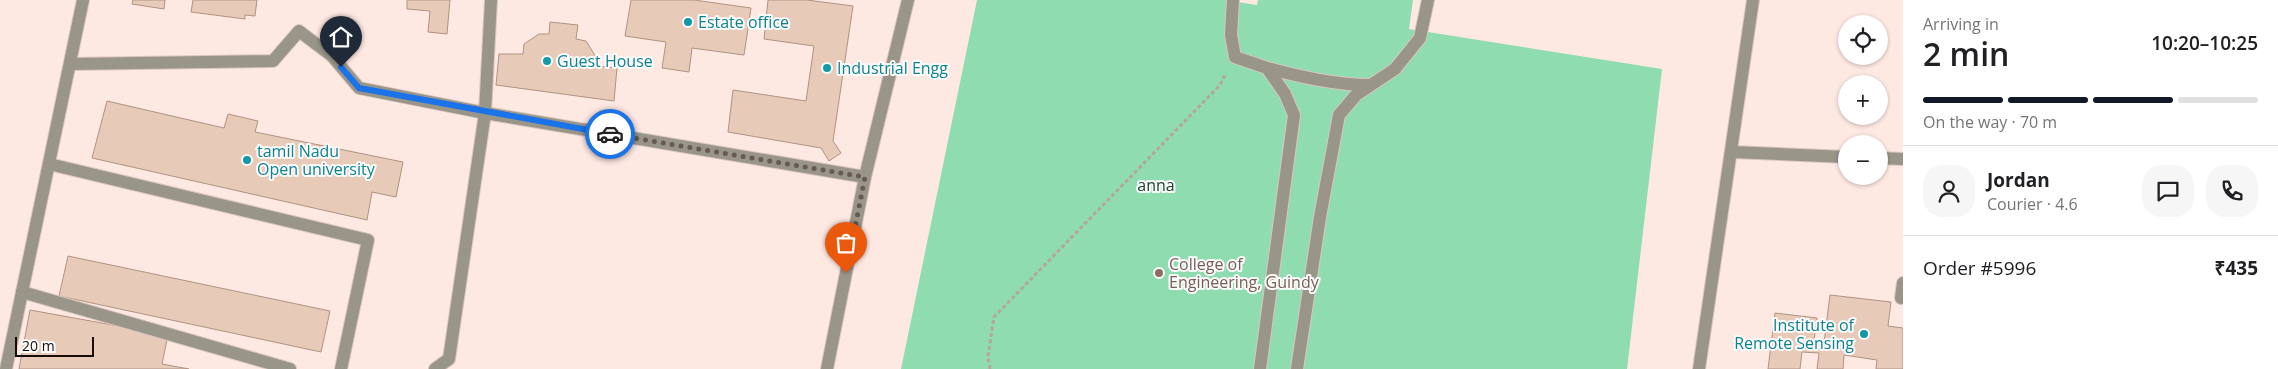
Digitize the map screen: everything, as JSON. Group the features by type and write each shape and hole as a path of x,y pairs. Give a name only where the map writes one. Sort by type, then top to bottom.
{"lane":[{"path":"6,369 83,0"},
{"path":"435,369 449,359 485,112 491,0"},
{"path":"827,369 865,177 908,0"},
{"path":"1233,0 1230,35 1235,57 1267,68 1312,79 1348,85 1371,84"},
{"path":"1297,369 1320,217 1339,115 1356,96 1395,69 1420,38 1428,0"},
{"path":"1699,369 1753,0"},
{"path":"70,64 273,61 299,31 332,56 359,88 485,112 865,177"},
{"path":"1260,369 1294,115 1285,94 1267,68"},
{"path":"1732,152 1838,157"},
{"path":"1888,158 1903,159"},
{"path":"49,164 368,240 341,369"},
{"path":"1901,298 1903,283"},
{"path":"22,292 290,369"}],"path":[{"path":"990,369 988,356 994,317 1220,84 1235,57"}],"green space":[{"name":"anna","path":"977,0 1224,0 1257,5 1258,0 1413,0 1409,29 1662,69 1627,369 901,369"}],"building":[{"path":"133,0 165,0 164,9 132,4"},
{"path":"193,0 257,0 255,16 245,15 245,19 191,12"},
{"path":"407,0 450,0 447,34 428,32 430,11 407,9"},
{"name":"Estate office","path":"631,0 694,0 751,8 744,55 692,48 689,72 662,68 666,42 625,36"},
{"name":"Industrial Engg","path":"768,0 807,0 853,6 833,141 841,153 829,161 821,148 728,132 733,90 806,101 814,46 764,39"},
{"name":"Guest House","path":"550,22 578,25 576,39 586,41 596,57 596,66 617,68 614,101 496,85 499,54 523,54 524,44 539,34 549,34"},
{"name":"tamil Nadu Open university","path":"107,101 224,128 228,114 258,121 255,132 403,162 396,197 372,192 367,220 92,158"},
{"path":"68,256 330,311 321,352 59,296"},
{"name":"Institute of Remote Sensing","path":"1830,295 1891,302 1888,326 1903,328 1903,369 1876,369 1877,360 1844,355 1843,369 1817,369 1819,353 1802,352 1800,369 1768,369 1775,313 1817,318 1814,341 1824,343"},
{"path":"30,310 168,335 162,364 189,369 19,369"}],"way so far":[{"path":"610,134 865,177 846,273"}],"place":[{"name":"Estate office","path":"688,22"},
{"name":"Guest House","path":"547,61"},
{"name":"Industrial Engg","path":"827,68"},
{"name":"tamil Nadu Open university","path":"247,160"},
{"name":"College of Engineering, Guindy","path":"1159,273"},
{"name":"Institute of Remote Sensing","path":"1864,334"}],"route":[{"path":"341,67 359,88 610,134"}]}
